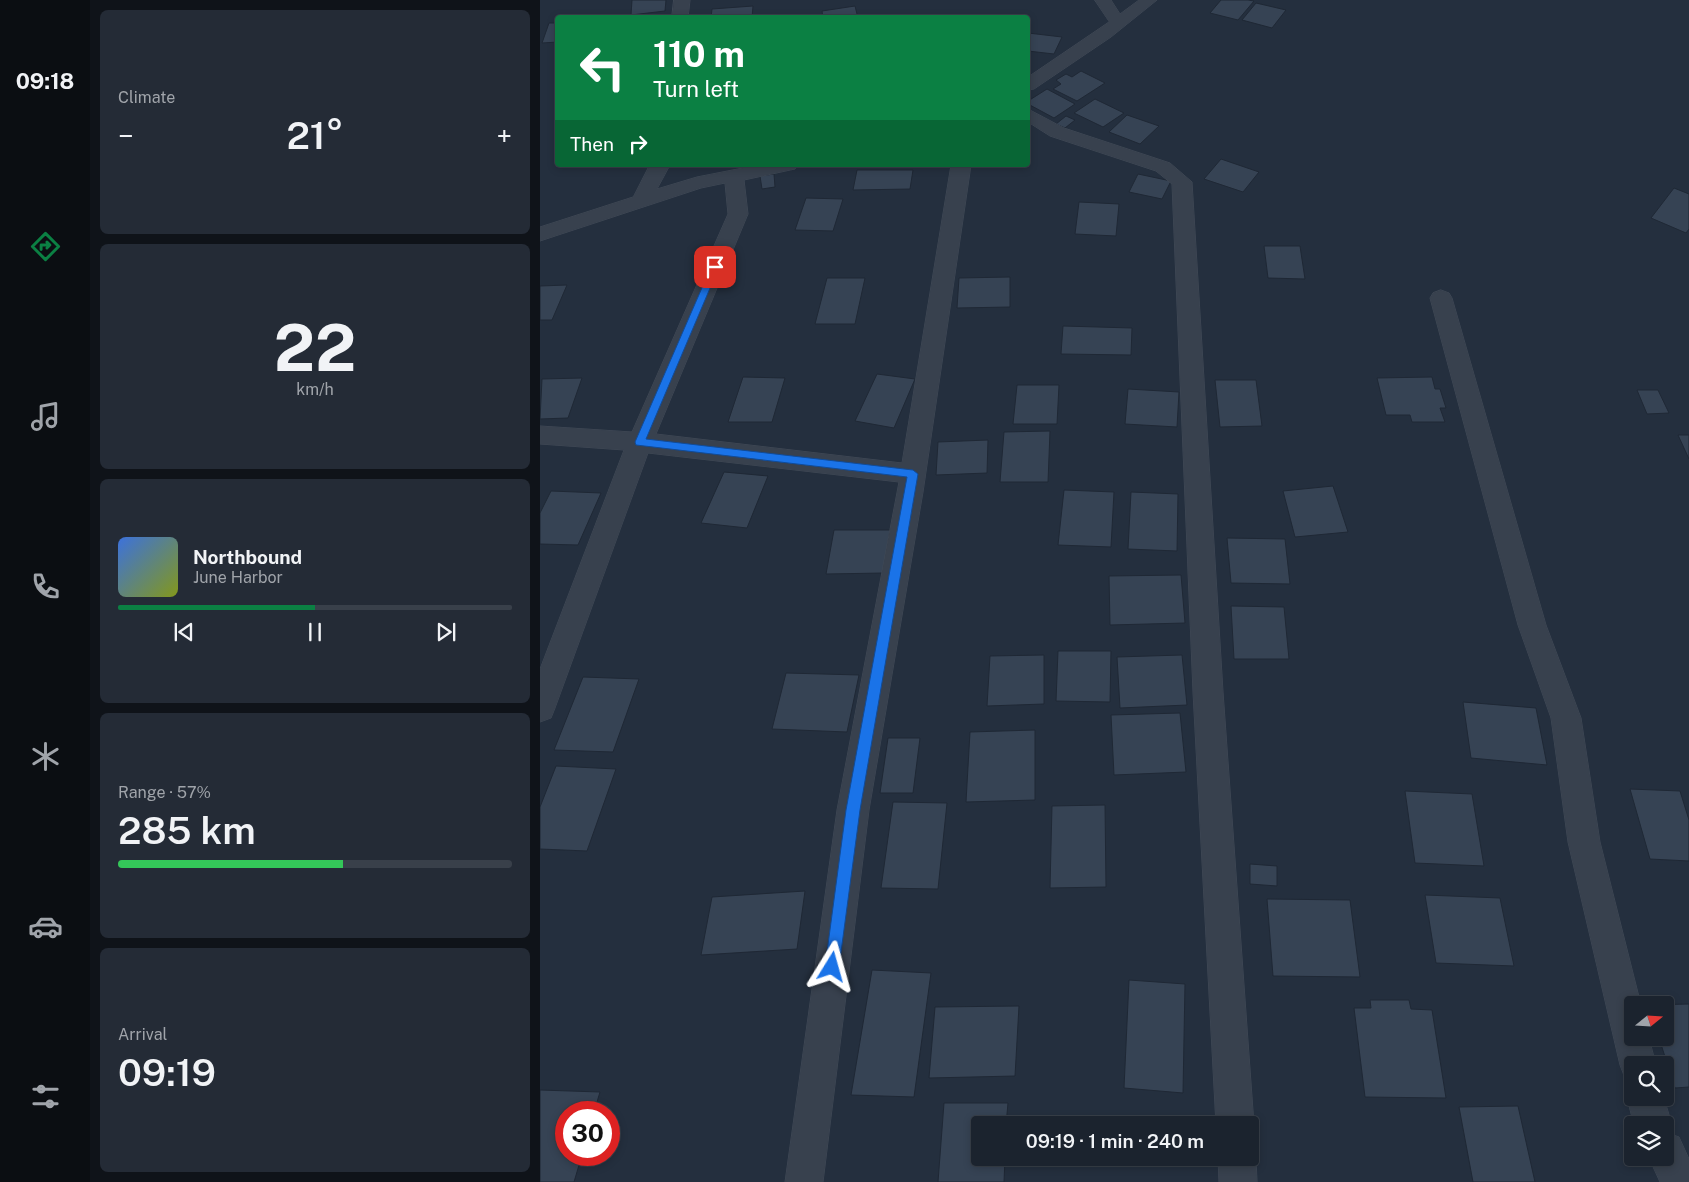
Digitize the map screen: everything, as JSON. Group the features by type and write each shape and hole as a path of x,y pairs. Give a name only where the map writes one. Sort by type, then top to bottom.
{"street":[{"path":"680,15 682,0"},
{"path":"1103,0 1118,23"},
{"path":"1030,84 1149,0"},
{"path":"1030,116 1057,132 1163,167 1182,182 1209,701 1234,1116"},
{"path":"641,200 659,167"},
{"path":"540,234 697,183 778,167"},
{"path":"804,1182 853,810 913,474 962,167"},
{"path":"540,708 640,442 738,214 734,176"},
{"path":"1441,298 1532,625 1566,718 1584,842 1636,1056"},
{"path":"540,435 640,442 913,474"},
{"path":"1237,1166 1238,1182"},
{"path":"1672,1166 1680,1182"}],"building":[{"path":"632,0 666,0 665,11 631,15"},
{"path":"1221,0 1254,1 1238,20 1210,13"},
{"path":"1256,3 1286,10 1272,28 1242,20"},
{"path":"753,6 752,15 711,15 712,9"},
{"path":"855,6 857,15 823,15 822,11"},
{"path":"549,23 555,23 555,42 542,43"},
{"path":"1030,33 1062,37 1054,54 1030,51"},
{"path":"1081,71 1105,83 1077,101 1053,89 1061,84 1056,80 1066,74 1072,77"},
{"path":"1047,89 1075,104 1054,118 1030,105 1030,100"},
{"path":"1095,99 1124,113 1103,127 1074,113"},
{"path":"1127,115 1159,126 1140,144 1109,132"},
{"path":"1066,116 1075,120 1065,128 1056,124"},
{"path":"1221,159 1259,172 1243,192 1204,179"},
{"path":"857,170 913,170 910,189 853,190"},
{"path":"774,174 775,187 762,189 760,176"},
{"path":"1138,174 1171,181 1162,199 1129,192"},
{"path":"1674,188 1689,194 1689,229 1686,233 1651,218"},
{"path":"806,198 843,199 833,231 795,230"},
{"path":"1079,202 1119,204 1116,236 1075,234"},
{"path":"1264,246 1300,246 1305,279 1268,278"},
{"path":"1010,277 1010,307 957,308 959,278"},
{"path":"827,278 865,278 855,324 815,324"},
{"path":"567,285 552,320 540,320 540,286"},
{"path":"1063,326 1132,328 1131,355 1061,354"},
{"path":"877,374 915,379 894,428 855,421"},
{"path":"743,377 785,378 772,422 728,422"},
{"path":"1432,377 1435,389 1440,389 1446,408 1440,408 1445,422 1412,422 1410,415 1386,415 1377,378"},
{"path":"582,378 568,418 540,419 542,379"},
{"path":"1215,380 1256,380 1262,426 1220,427"},
{"path":"1017,385 1059,385 1057,424 1013,424"},
{"path":"1128,389 1179,392 1177,427 1125,424"},
{"path":"1637,390 1658,390 1669,413 1647,414"},
{"path":"1050,431 1048,482 1000,482 1004,432"},
{"path":"1678,435 1689,435 1689,459"},
{"path":"988,440 987,473 936,475 938,442"},
{"path":"724,472 768,476 747,528 701,523"},
{"path":"1333,486 1348,532 1295,537 1283,491"},
{"path":"1064,490 1114,492 1111,547 1058,545"},
{"path":"551,491 601,493 578,545 540,544 540,513"},
{"path":"1131,492 1178,494 1177,551 1128,549"},
{"path":"834,530 890,530 883,573 826,574"},
{"path":"1227,538 1285,539 1290,584 1231,583"},
{"path":"1181,575 1185,623 1110,625 1109,576"},
{"path":"1231,606 1284,607 1289,659 1234,659"},
{"path":"1058,651 1111,651 1110,702 1056,701"},
{"path":"1044,655 1044,704 987,706 990,656"},
{"path":"1182,655 1187,705 1120,708 1117,657"},
{"path":"786,673 859,675 847,732 772,729"},
{"path":"583,677 639,679 613,752 554,750"},
{"path":"1463,702 1536,708 1547,765 1471,758"},
{"path":"1180,713 1186,772 1114,775 1111,715"},
{"path":"1035,730 1035,800 966,802 970,732"},
{"path":"888,738 920,738 913,793 880,793"},
{"path":"556,766 616,769 587,851 540,849 540,807"},
{"path":"1630,789 1680,791 1689,820 1689,861 1650,859"},
{"path":"1405,791 1472,794 1484,866 1415,863"},
{"path":"893,802 947,803 938,889 881,888"},
{"path":"1105,805 1106,887 1050,888 1052,806"},
{"path":"1250,864 1277,866 1277,886 1250,884"},
{"path":"805,891 797,949 701,955 712,897"},
{"path":"1425,895 1500,898 1514,966 1436,963"},
{"path":"1267,899 1350,900 1360,977 1273,976"},
{"path":"872,970 931,973 914,1097 851,1095"},
{"path":"1129,980 1185,984 1183,1093 1124,1088"},
{"path":"1370,1000 1409,1000 1411,1009 1432,1010 1446,1098 1365,1097 1354,1008 1371,1008"},
{"path":"1674,1004 1689,1004 1689,1087 1675,1088 1674,1056 1665,1056 1662,1046 1674,1046"},
{"path":"1019,1006 1015,1076 929,1078 935,1007"},
{"path":"540,1090 600,1092 597,1101 555,1101 555,1166 579,1166 574,1182 540,1182"},
{"path":"944,1103 1008,1103 1007,1116 971,1116 971,1166 1005,1166 1004,1182 938,1182"},
{"path":"1518,1106 1535,1182 1473,1182 1459,1107"}],"route":[{"path":"715,267 640,442 913,474 853,810 832,967"}]}
